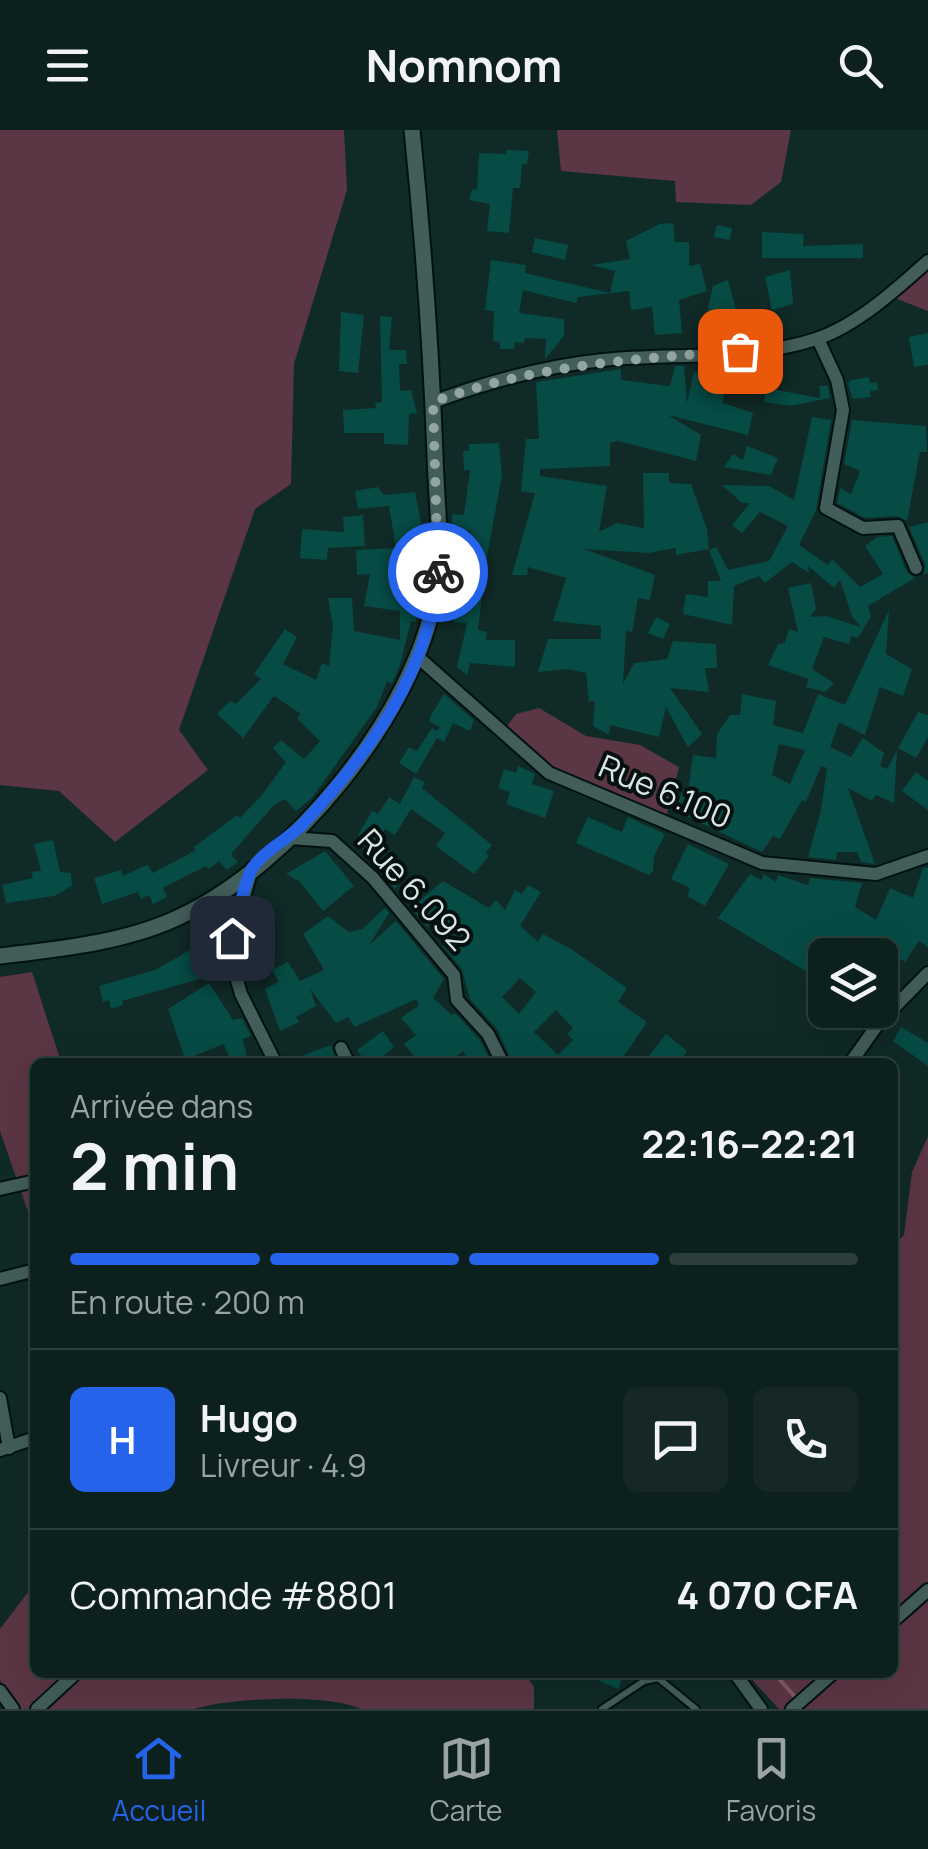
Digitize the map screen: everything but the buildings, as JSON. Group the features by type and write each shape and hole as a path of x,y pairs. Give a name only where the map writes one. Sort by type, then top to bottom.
{"street":[{"path":"0,956 60,949 153,928 204,903 290,838 357,761 391,712 419,658 439,564 433,402 412,130"},
{"path":"433,402 485,384 572,365 773,348 818,339 928,261"},
{"path":"818,339 836,380 842,410 824,504 863,528 898,526 916,568"},
{"name":"Rue 6.100","path":"419,658 548,773 762,864 876,874 928,856"},
{"name":"Rue 6.092","path":"290,838 332,840 373,878 452,972 457,1000 488,1034 500,1058"},
{"path":"252,868 230,952 241,994 272,1058"},
{"path":"854,1058 878,1024 928,972"},
{"path":"341,1048 346,1058"},
{"path":"0,1189 30,1182"},
{"path":"0,1278 30,1271"},
{"path":"0,1398 5,1449 30,1440"},
{"path":"898,1617 928,1590"},
{"path":"37,1709 71,1678"},
{"path":"738,1678 761,1709"},
{"path":"794,1707 827,1678"},
{"path":"0,1692 13,1709"}],"lane":[{"path":"602,1709 644,1681 658,1678 696,1709"}],"shaded area":[{"path":"0,130 344,130 347,190 294,364 291,484 255,509 179,730 208,770 115,842 59,791 0,785"},
{"path":"557,130 791,130 781,182 751,205 676,202 675,181 561,171"},
{"path":"928,261 928,311 887,295"},
{"path":"539,708 586,736 640,745 679,767 666,818 547,768 504,730 516,714"},
{"path":"32,972 60,1058 30,1058 30,1218 0,1131 0,977"},
{"path":"928,1136 928,1709 779,1709 751,1678 898,1678 898,1241 904,1235 912,1172"},
{"path":"30,1590 30,1678 528,1678 534,1687 534,1709 361,1709 325,1701 278,1699 194,1709 16,1709 0,1680 0,1629"}],"waterway":[{"path":"778,1678 797,1699"}],"way so far":[{"path":"438,572 433,402 500,380 602,360 740,351"}],"route":[{"path":"232,938 252,868 290,838 324,801 357,761 413,674 427,636 438,572"}]}
